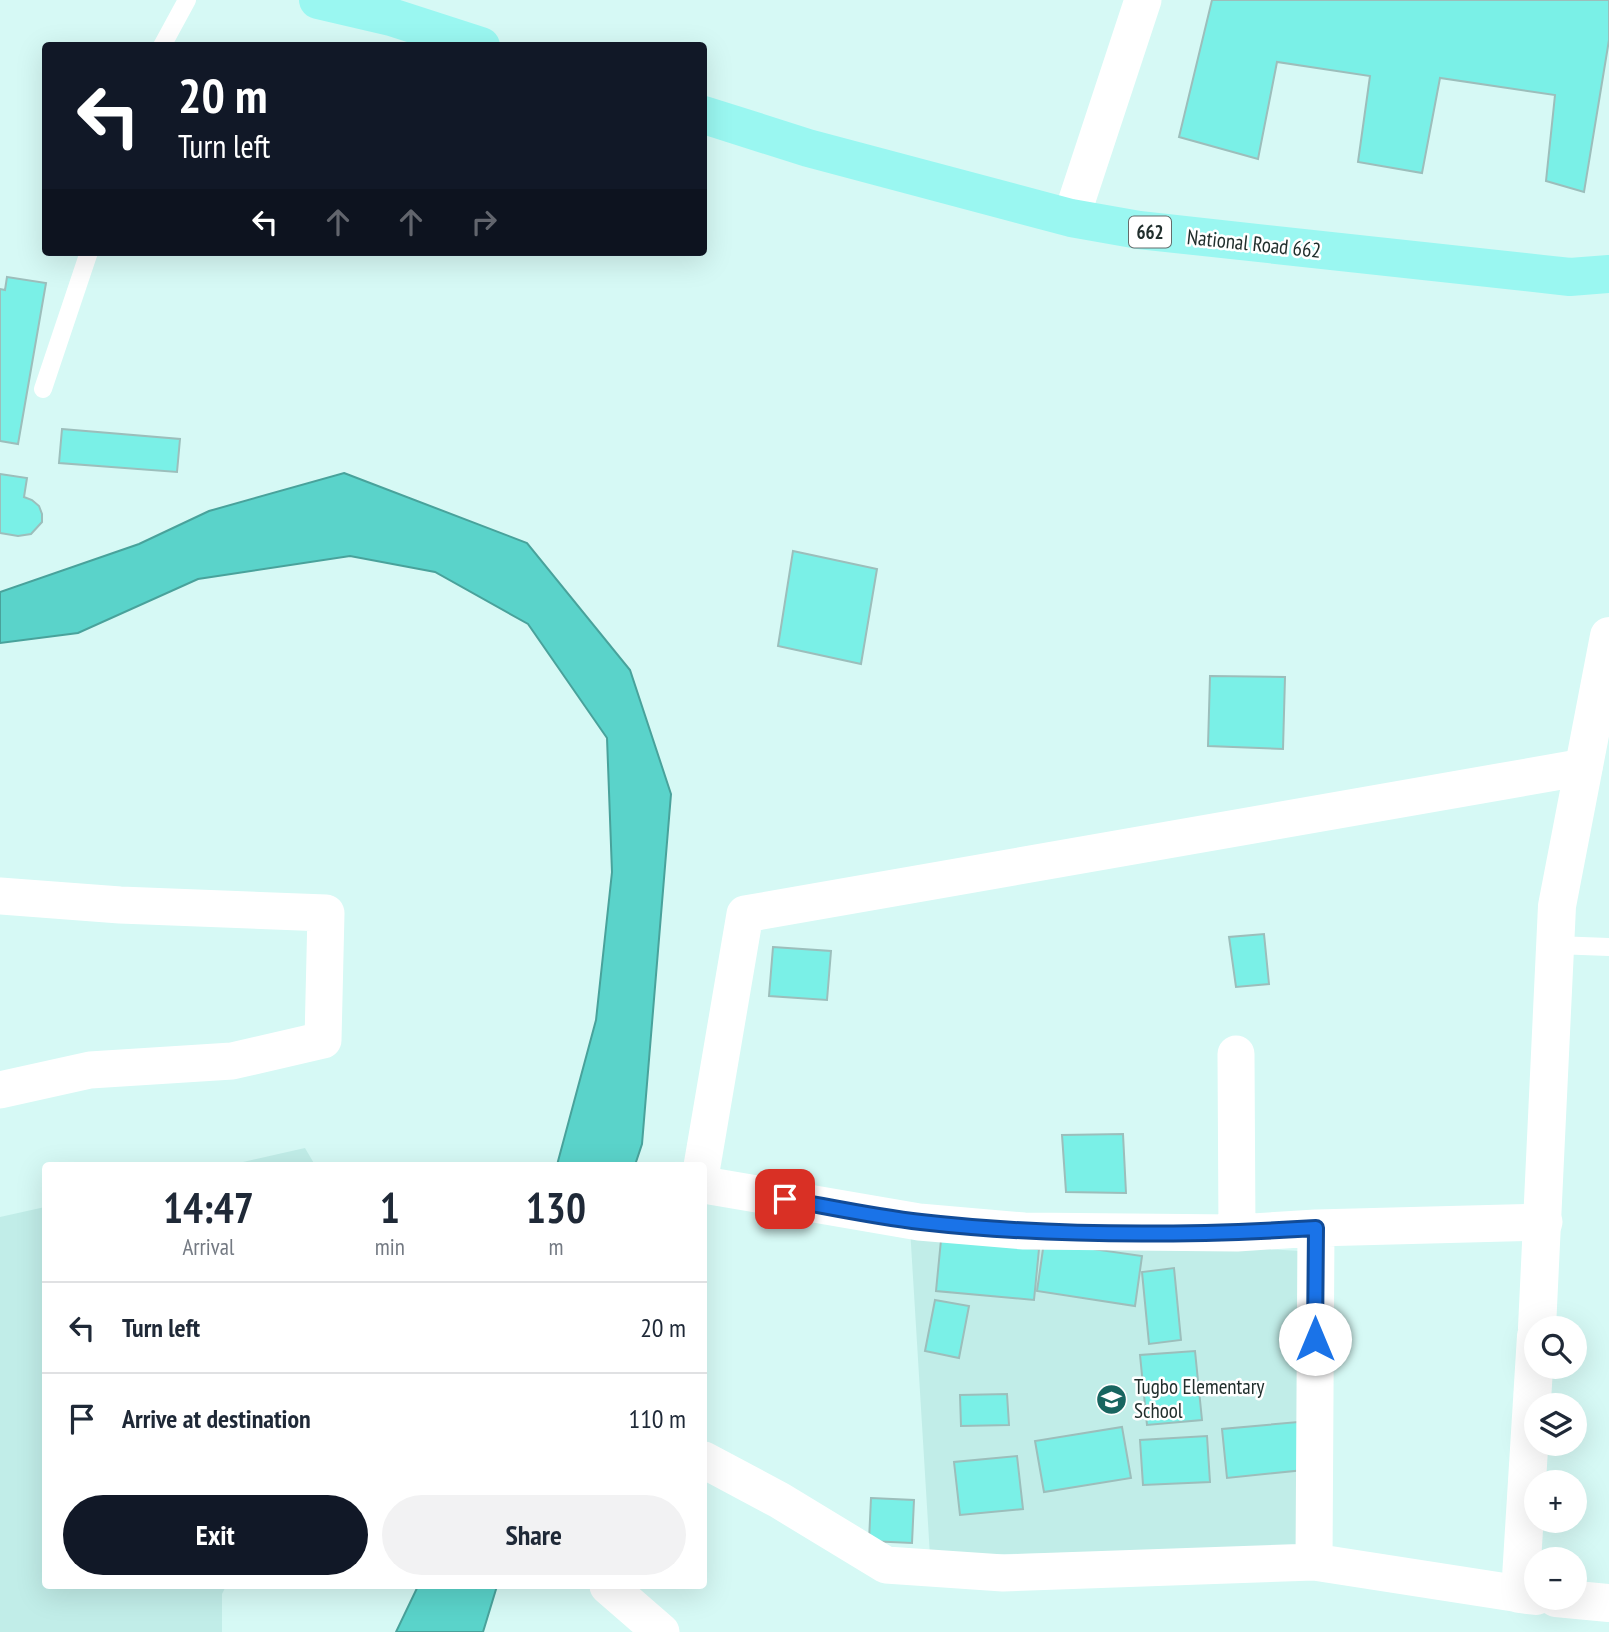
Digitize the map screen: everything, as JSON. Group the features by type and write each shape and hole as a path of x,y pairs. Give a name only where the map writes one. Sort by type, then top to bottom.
{"main road":[{"path":"318,0 391,17 469,42"},
{"name":"National Road 662","path":"707,116 808,148 1071,218 1173,235 1570,277 1609,274"}],"street":[{"path":"1071,218 1143,0"},
{"path":"1538,1316 1557,906 1609,636"},
{"path":"703,1162 745,914 1584,767"},
{"path":"0,896 120,905 326,913 323,1040 232,1061 90,1070 0,1090"},
{"path":"1236,1054 1237,1233"},
{"path":"707,1186 919,1222 1024,1231 1237,1233 1316,1228 1544,1222"},
{"path":"1314,1562 1316,1228"},
{"path":"1536,1379 1538,1547"},
{"path":"707,1462 779,1500 886,1565 1003,1573 1314,1562 1524,1594"},
{"path":"611,1589 661,1632"},
{"path":"1587,1601 1609,1603"}],"lane":[{"path":"164,42 187,0"},
{"path":"43,389 88,256"},
{"path":"1555,944 1609,947"}],"shaded area":[{"path":"305,1148 313,1162 243,1162"},
{"path":"42,1208 42,1589 224,1589 222,1594 222,1632 0,1632 0,1217"},
{"name":"Tugbo Elementary School","path":"910,1228 1300,1251 1302,1547 930,1556"}],"water":[{"path":"344,473 527,543 630,670 671,794 642,1144 636,1162 558,1162 596,1020 612,872 607,738 528,624 435,572 350,556 198,579 78,633 0,643 0,592 139,544 209,511"},
{"path":"417,1589 496,1589 483,1632 396,1632"}],"building":[{"path":"1212,0 1609,0 1609,40 1584,192 1546,181 1555,95 1440,78 1422,173 1358,162 1370,76 1277,62 1258,159 1179,137"},
{"path":"7,277 46,283 18,444 0,441 0,289 5,290"},
{"path":"62,429 180,439 177,472 59,463"},
{"path":"0,474 27,478 24,497 39,506 42,514 42,522 31,534 18,536 0,533"},
{"path":"793,551 877,569 861,664 778,646"},
{"path":"1210,676 1285,677 1283,749 1208,746"},
{"path":"1264,934 1269,984 1236,987 1229,937"},
{"path":"773,947 831,951 827,1000 769,996"},
{"path":"1123,1134 1126,1193 1066,1192 1062,1135"},
{"path":"941,1240 1039,1249 1034,1300 936,1291"},
{"path":"1044,1242 1142,1256 1135,1306 1037,1291"},
{"path":"1174,1268 1181,1340 1149,1344 1142,1272"},
{"path":"935,1300 969,1306 959,1358 925,1351"},
{"path":"1195,1351 1202,1420 1147,1425 1140,1355"},
{"path":"1007,1394 1009,1425 961,1426 960,1395"},
{"path":"1298,1422 1304,1470 1227,1478 1222,1429"},
{"path":"1122,1427 1131,1478 1044,1492 1035,1441"},
{"path":"1207,1436 1210,1482 1143,1485 1140,1440"},
{"path":"1017,1456 1023,1509 960,1515 954,1462"},
{"path":"871,1498 914,1500 912,1543 869,1541"}],"place":[{"name":"Tugbo Elementary School","path":"1111,1399"}],"route":[{"path":"785,1199 919,1222 1024,1231 1237,1233 1316,1228 1315,1339"}]}
